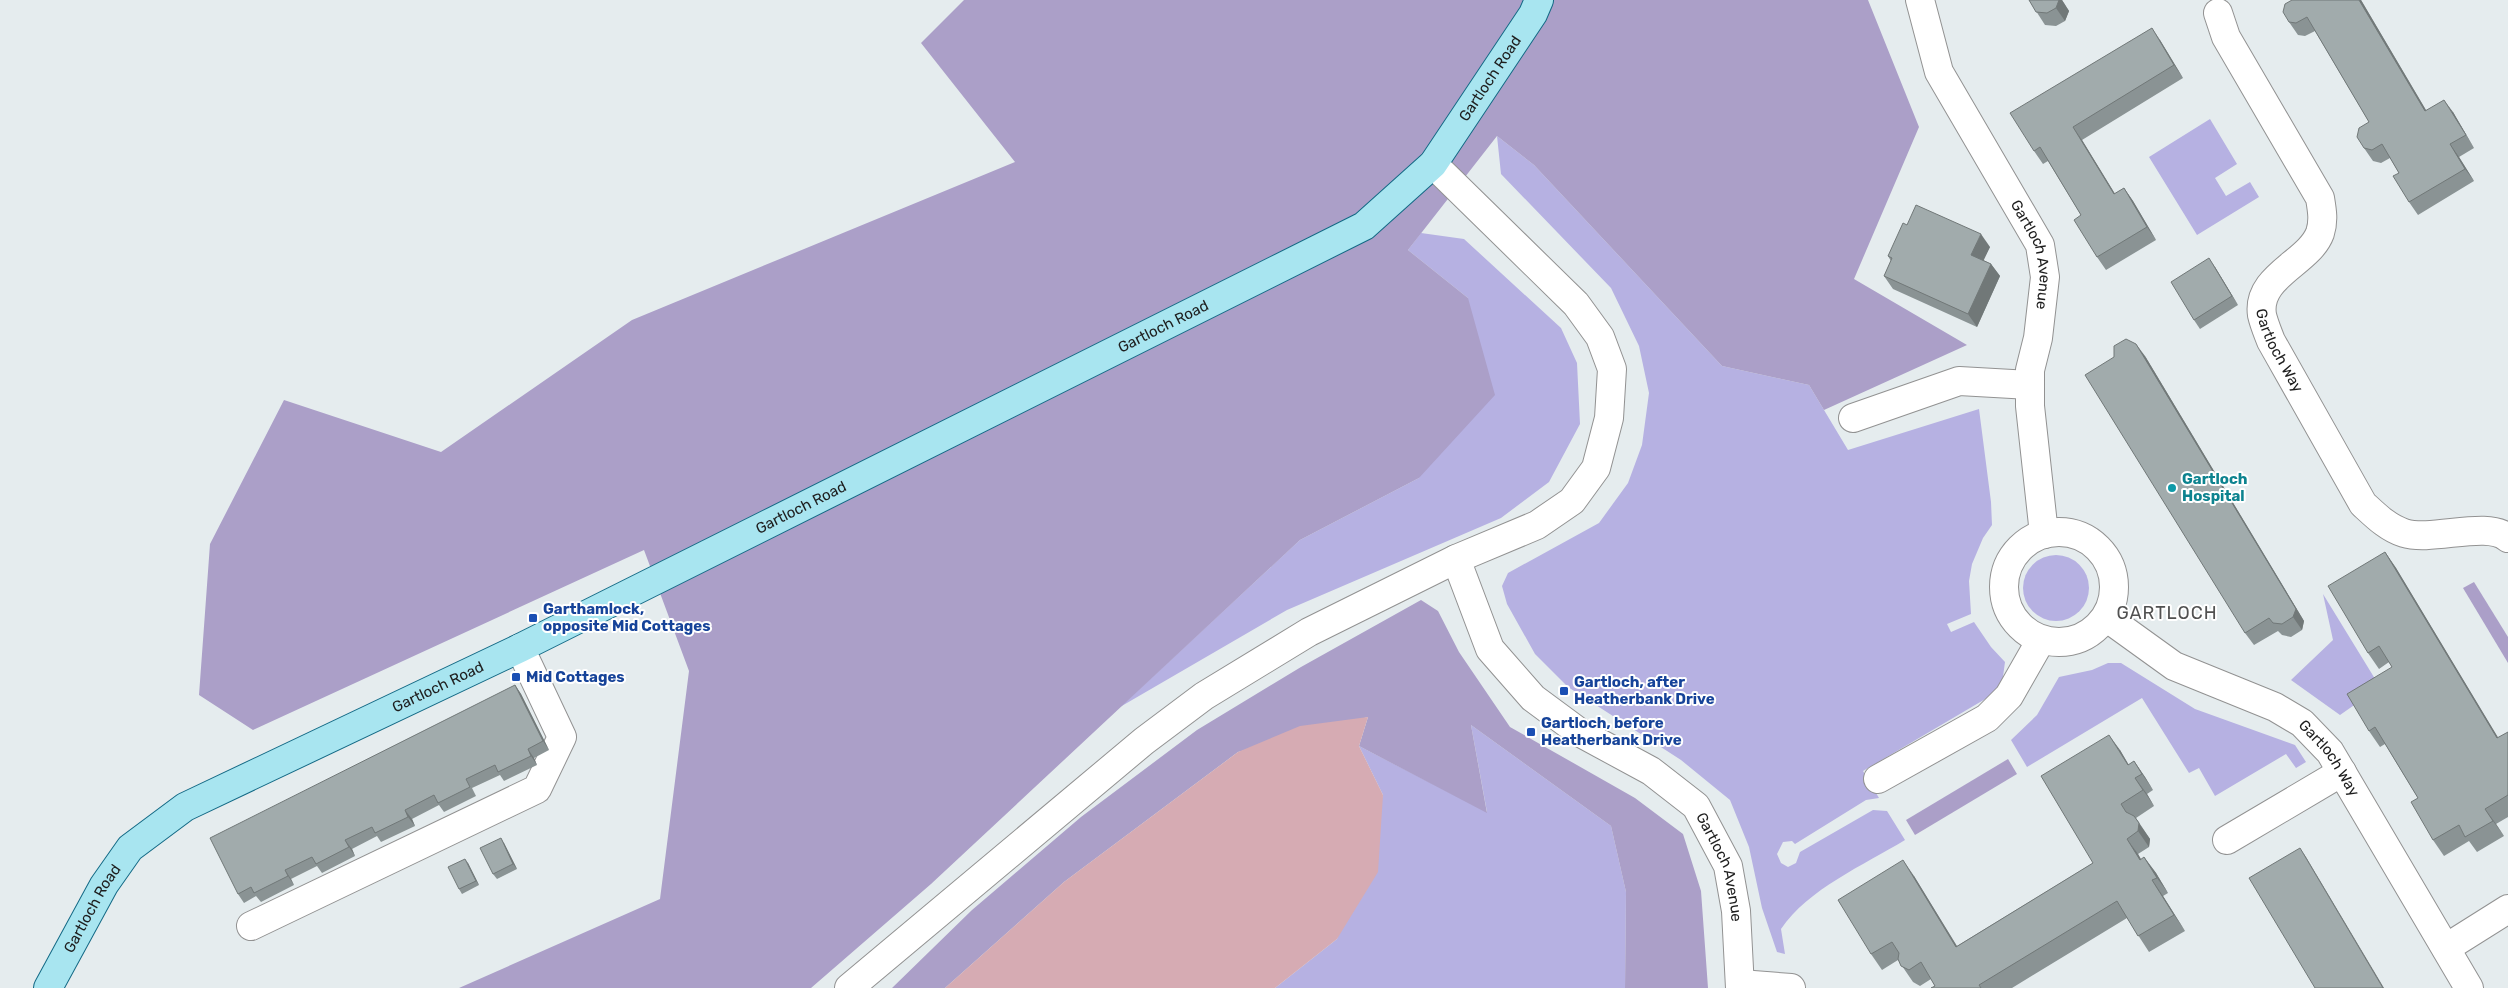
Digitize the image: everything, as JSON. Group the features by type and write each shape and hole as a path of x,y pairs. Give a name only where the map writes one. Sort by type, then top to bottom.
{"main road":[{"name":"Gartloch Road","path":"48,988 104,885 130,848 185,807 520,648 1364,226 1433,164 1532,14 1539,0"}],"street":[{"name":"Gartloch Avenue","path":"1920,0 1939,72 2040,245 2045,277 2038,338 2030,370 2030,385 2044,534"},
{"name":"Gartloch Way","path":"2218,13 2226,37 2320,198 2323,218 2314,244 2275,279 2265,295 2262,314 2271,341 2363,504 2382,522 2405,533 2436,536 2484,531 2508,538"},
{"path":"849,988 1144,741 1204,696 1310,632 1456,559 1537,525 1572,502 1596,468 1609,418 1612,369 1600,337 1576,304 1433,164"},
{"path":"1853,418 1959,381 2030,385"},
{"path":"2064,532 2082,536 2098,547 2108,562 2114,580 2113,599 2106,617 2093,631 2077,640 2059,643 2041,640 2025,631 2013,619 2005,603 2004,585 2007,568 2016,553 2028,541 2044,534 2064,532"},
{"name":"Gartloch Avenue","path":"1456,559 1490,649 1533,698 1579,732 1651,771 1696,806 1728,866 1736,912 1740,986"},
{"name":"Gartloch Way","path":"2106,617 2174,666 2275,707 2302,723 2330,752 2469,988"},
{"path":"1878,780 1988,718 2009,696 2041,640"},
{"path":"251,926 537,789 562,737 520,648"},
{"path":"2227,840 2342,772"},
{"path":"2446,948 2508,909"},
{"path":"1740,986 1791,988"}],"shaded area":[{"path":"964,0 1868,0 1919,127 1854,279 1967,345 1824,410 1809,385 1722,366 1534,165 1497,136 1408,250 1468,298 1495,395 1419,478 1300,540 931,884 811,988 459,988 660,899 689,671 644,550 253,730 199,695 210,544 284,400 441,452 632,320 1015,162 921,43"},
{"path":"2210,119 2237,164 2215,178 2226,196 2250,182 2259,197 2197,235 2149,157"},
{"path":"1497,136 1534,165 1722,366 1809,385 1848,450 1979,409 1991,502 1992,525 1983,538 1972,564 1969,581 1971,614 1947,624 1951,632 1974,622 1991,647 2005,662 2002,684 1987,698 1863,771 1879,798 1866,800 1795,844 1792,841 1783,842 1777,854 1781,863 1788,867 1796,863 1800,852 1873,810 1887,811 1905,840 1821,890 1792,915 1781,929 1785,954 1777,952 1762,908 1749,847 1730,800 1681,760 1568,687 1535,654 1507,604 1502,586 1508,573 1599,523 1628,483 1642,445 1649,393 1639,346 1611,288 1501,174"},
{"path":"1421,233 1464,239 1561,328 1577,363 1580,424 1549,482 1501,518 1287,610 1120,707 1300,540 1419,478 1468,298 1408,250"},
{"path":"2049,555 2063,555 2075,560 2084,569 2089,581 2087,601 2080,612 2063,621 2049,621 2037,616 2028,607 2023,595 2023,581 2028,569 2037,560"},
{"path":"2474,582 2508,637 2508,663 2463,588"},
{"path":"2323,594 2380,687 2340,715 2291,680 2333,640"},
{"path":"1421,600 1438,611 1459,652 1510,727 1635,798 1683,834 1701,891 1708,988 1625,988 1626,892 1611,826 1471,725 1487,813 1359,746 1368,717 1238,752 1064,882 945,988 892,988 972,910 1081,817 1197,730 1301,667"},
{"path":"2108,663 2121,663 2195,709 2295,745 2306,762 2296,768 2286,754 2215,796 2199,768 2189,773 2142,698 2027,767 2011,740 2037,715 2059,677 2092,670"},
{"path":"1368,717 1359,746 1383,795 1378,872 1337,939 1275,988 945,988 1064,882 1238,752 1300,726"},
{"path":"1471,725 1611,826 1626,892 1625,988 1275,988 1337,939 1383,795 1359,746 1487,812"},
{"path":"2008,759 2017,774 1915,835 1906,820"}],"building":[{"path":"2029,0 2059,0 2056,8 2047,13 2036,12"},
{"path":"2292,0 2359,0 2425,111 2444,100 2466,135 2450,144 2465,169 2409,202 2393,176 2399,173 2382,144 2372,150 2364,148 2357,137 2359,128 2369,122 2307,17 2296,23 2289,22 2283,12 2285,4"},
{"path":"2152,28 2174,65 2073,127 2114,194 2124,188 2147,227 2097,257 2074,220 2081,215 2040,147 2034,151 2010,113"},
{"path":"1916,205 1981,234 1971,255 1991,264 1968,314 1884,276 1892,258 1888,256 1903,223 1907,225"},
{"path":"2209,258 2232,296 2194,320 2171,282"},
{"path":"2126,339 2136,344 2296,609 2293,617 2282,624 2273,623 2269,618 2245,633 2085,375 2114,357 2114,346"},
{"path":"2385,552 2497,738 2508,732 2508,795 2485,809 2493,821 2465,837 2459,825 2433,840 2411,802 2418,798 2375,727 2369,731 2347,694 2392,667 2379,646 2368,653 2328,586"},
{"path":"515,685 543,741 528,749 531,756 498,772 495,765 466,779 470,787 438,803 434,795 405,810 408,817 375,833 372,827 345,840 349,847 316,864 312,857 285,870 288,876 254,893 251,887 238,894 210,838"},
{"path":"2109,735 2128,765 2134,761 2142,774 2135,778 2143,790 2121,804 2126,812 2134,816 2139,823 2138,831 2127,839 2140,860 2144,857 2157,878 2152,880 2174,915 2138,936 2117,901 1979,985 1981,988 1931,988 1935,986 1921,962 1909,970 1901,966 1898,959 1899,953 1892,942 1871,954 1838,900 1903,860 1956,947 2093,863 2041,776"},
{"path":"501,838 513,864 493,874 480,848"},
{"path":"2300,848 2383,988 2315,988 2249,878"},
{"path":"465,859 476,881 459,889 448,867"}],"place":[{"name":"Gartloch Hospital","path":"2172,488"},
{"name":"Garthamlock, opposite Mid Cottages","path":"533,618"},
{"name":"Mid Cottages","path":"516,677"},
{"name":"Gartloch, after Heatherbank Drive","path":"1564,691"},
{"name":"Gartloch, before Heatherbank Drive","path":"1531,732"}],"district":[{"name":"GARTLOCH","path":"2167,613"}]}
